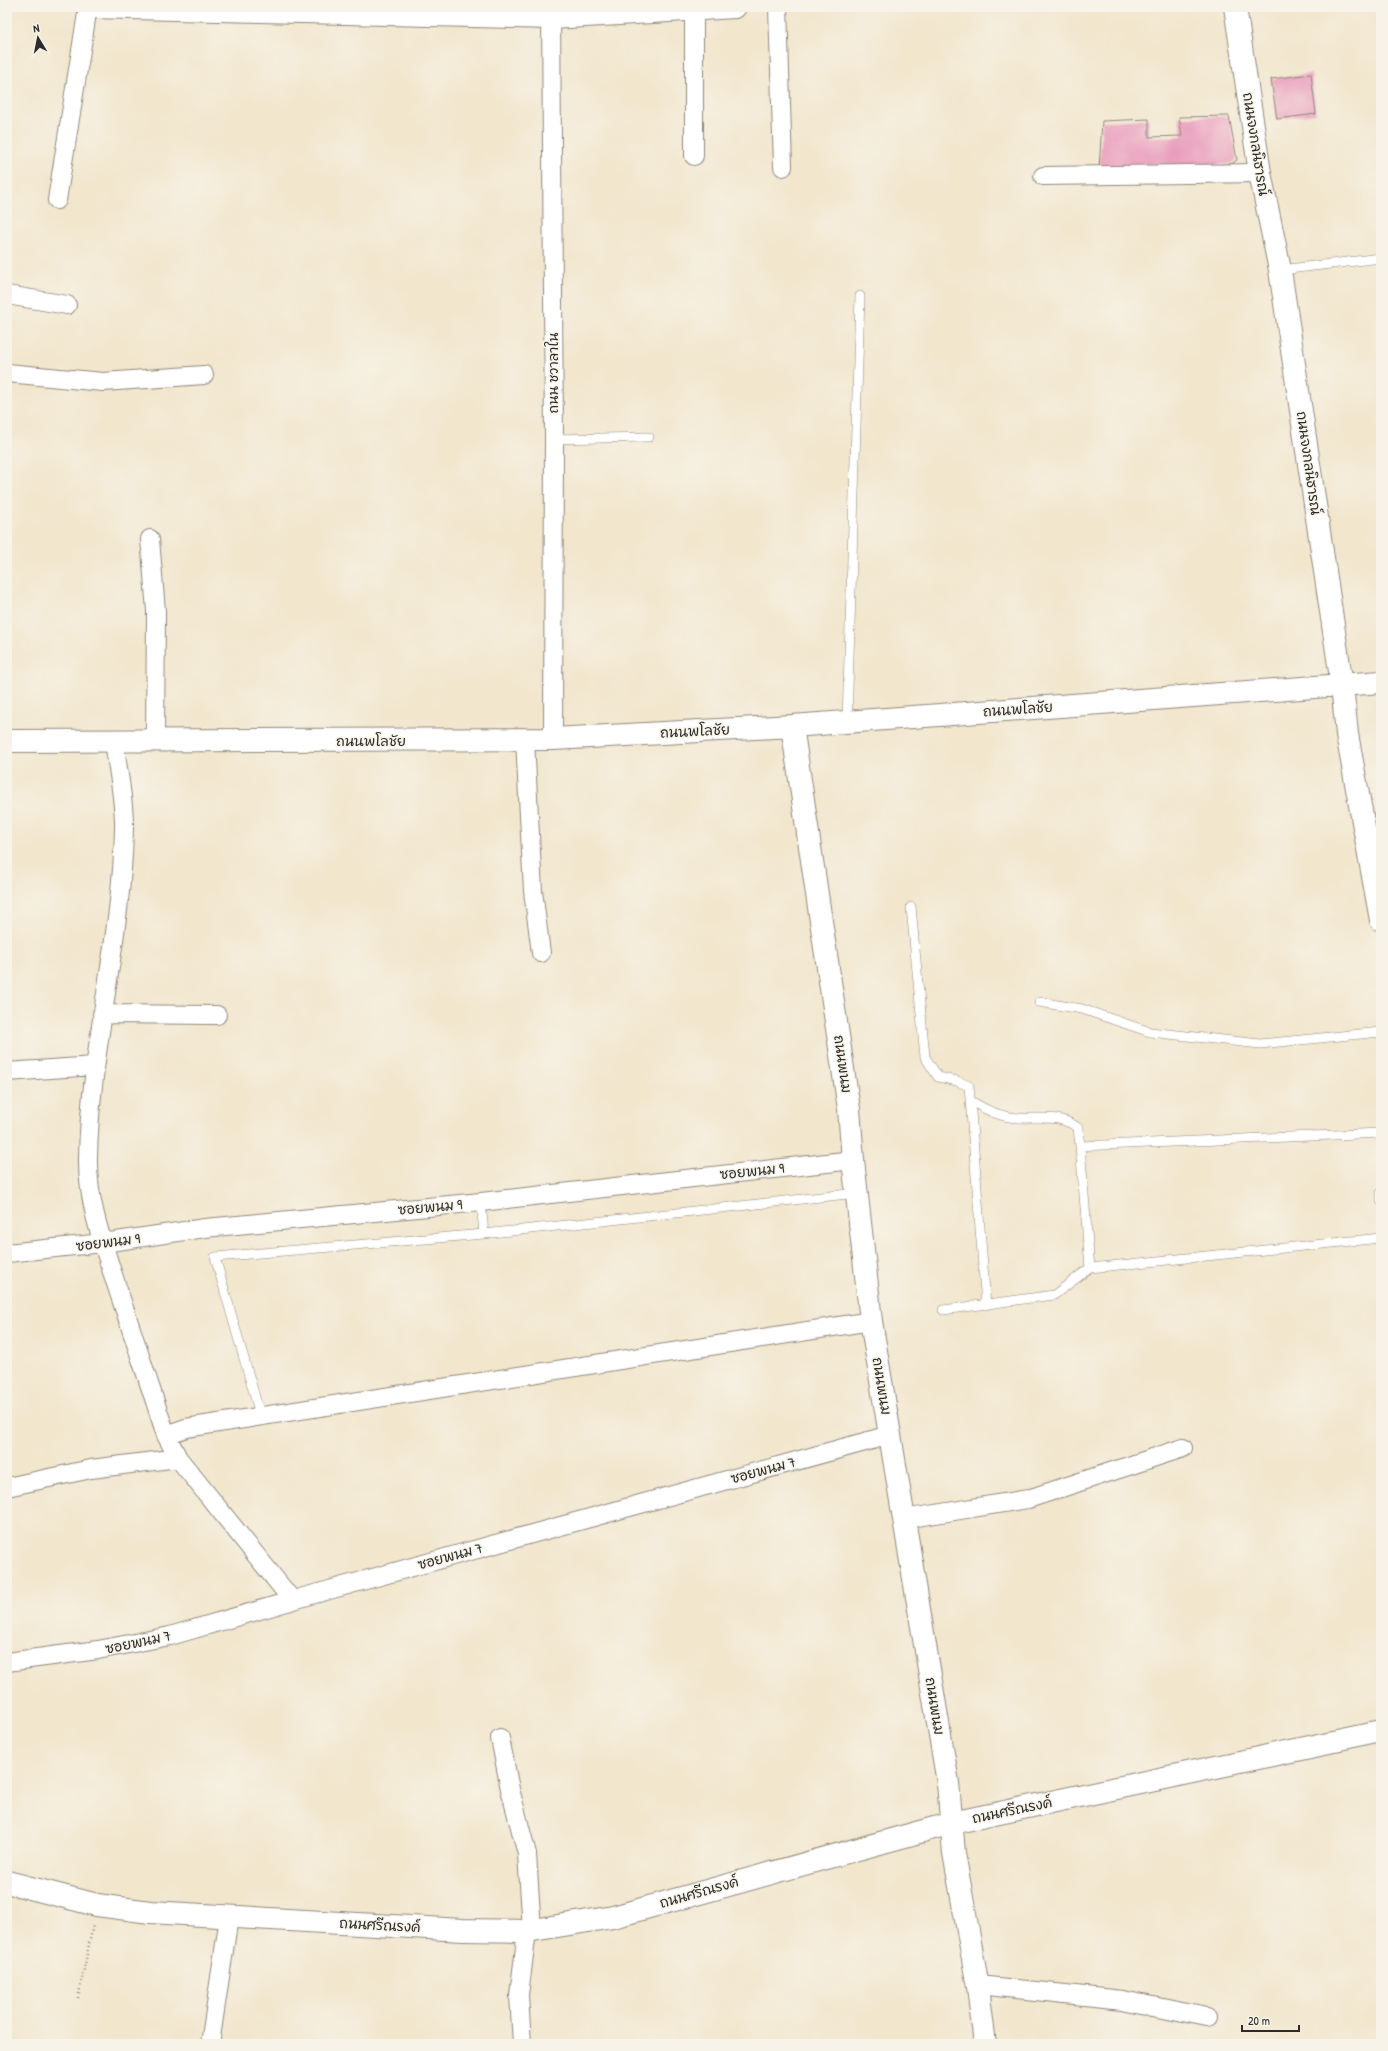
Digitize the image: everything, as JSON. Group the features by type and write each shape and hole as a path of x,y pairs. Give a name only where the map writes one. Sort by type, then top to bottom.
{"street":[{"path":"57,200 89,7 551,13 735,7"},
{"path":"778,7 782,167"},
{"name":"ถนนจงกลนิธารณ์","path":"1235,7 1260,173 1280,270 1342,684 1347,734 1381,920"},
{"path":"694,9 694,156"},
{"name":"ถนน ชวาลาใน","path":"551,13 554,439 553,739"},
{"path":"1043,176 1260,173"},
{"path":"7,294 67,305"},
{"path":"7,373 103,382 204,375"},
{"path":"150,539 156,611 155,741"},
{"name":"ถนนพโลชัย","path":"7,741 553,739 792,726 1381,682"},
{"name":"ถนนพนม","path":"792,726 849,1109 853,1160 872,1321 948,1783 954,1853 978,1987 985,2044"},
{"path":"114,740 124,826 123,860 112,964 102,1014 95,1066 88,1159 94,1210 103,1243 166,1435 178,1458 292,1600"},
{"path":"525,740 533,891 541,953"},
{"path":"102,1014 217,1015"},
{"path":"7,1072 95,1066"},
{"name":"ซอยพนม 9","path":"7,1253 103,1243 205,1228 481,1202 853,1160"},
{"path":"166,1435 186,1428 261,1418 872,1321"},
{"name":"ซอยพนม 7","path":"7,1662 98,1650 170,1636 292,1600 890,1435"},
{"path":"904,1519 1028,1499 1183,1448"},
{"path":"7,1487 91,1469 178,1458"},
{"name":"ถนนศรีณรงค์","path":"7,1882 97,1905 150,1912 463,1930 530,1930 613,1916 952,1823 1381,1732"},
{"path":"500,1738 510,1789 527,1854 530,1930 519,1995 522,2044"},
{"path":"210,2044 229,1917"},
{"path":"978,1987 988,1986 1123,2000 1207,2017"}],"lane":[{"path":"1280,270 1381,258"},
{"path":"847,722 860,296"},
{"path":"554,439 650,437"},
{"path":"911,907 925,1057 938,1077 957,1081 969,1086 986,1305"},
{"path":"1039,1002 1082,1009 1150,1032 1260,1044 1381,1032"},
{"path":"971,1101 992,1113 1017,1118 1043,1117 1070,1121 1078,1128 1090,1268"},
{"path":"1080,1146 1381,1132"},
{"path":"261,1418 215,1257 484,1234 857,1193"},
{"path":"1381,1193 1381,1201"},
{"path":"481,1202 484,1234"},
{"path":"943,1310 1054,1295 1090,1268 1381,1238"}],"path":[{"path":"78,1998 97,1905"}],"building":[{"path":"1311,74 1316,114 1277,119 1271,79"},
{"path":"1229,116 1237,160 1231,164 1099,169 1102,121 1149,119 1149,137 1182,136 1179,117"}]}
